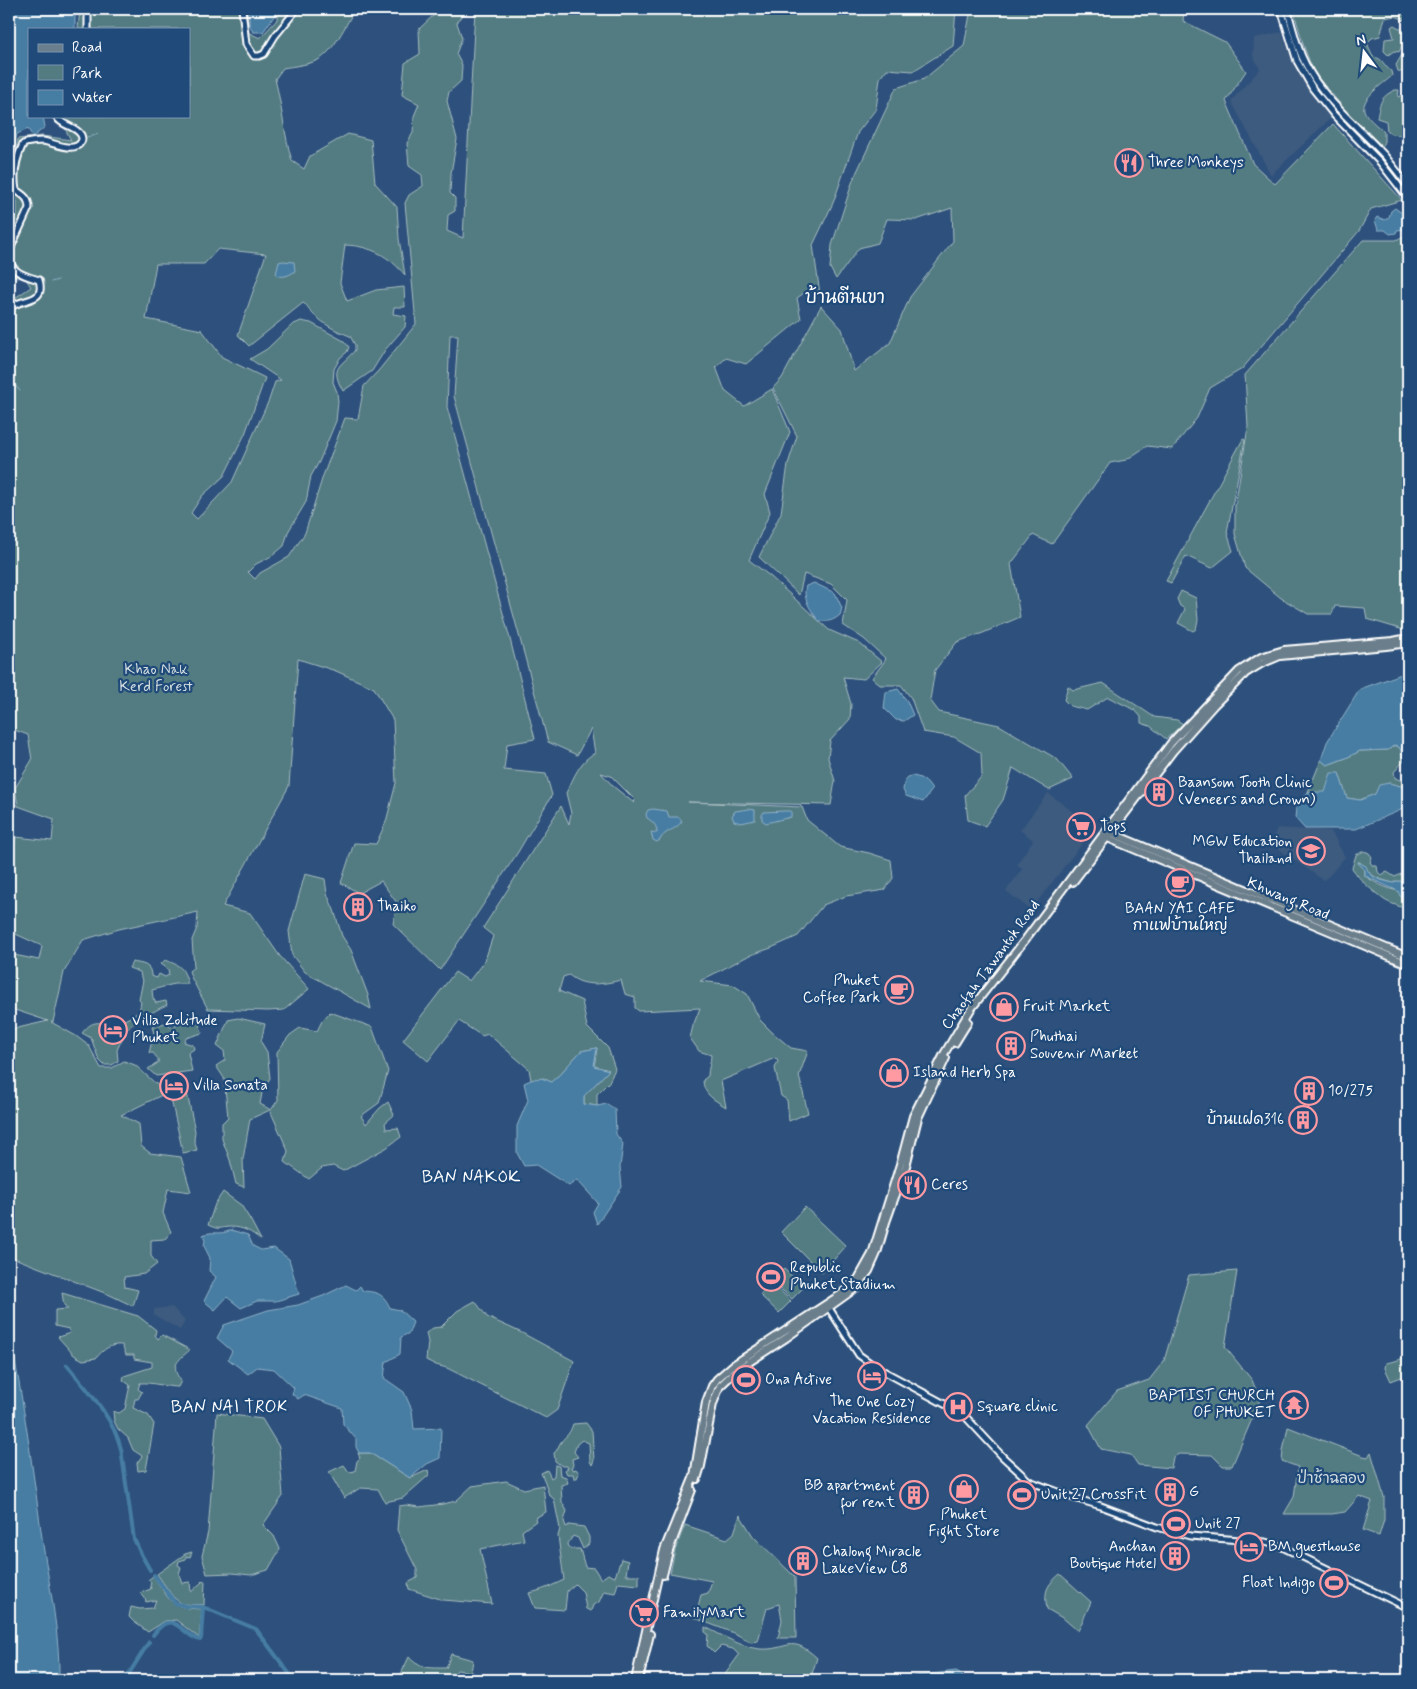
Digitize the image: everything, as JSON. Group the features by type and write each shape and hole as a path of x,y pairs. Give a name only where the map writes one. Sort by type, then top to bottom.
{"main road":[{"name":"Chaofah Tawantok Road","path":"639,1680 669,1551 701,1466 713,1404 720,1386 737,1370 786,1338 828,1306 858,1279 872,1254 913,1116 926,1088 971,1009 1107,834 1171,743 1231,679 1247,665 1266,655 1284,650 1408,638"},
{"name":"Chaofah Tawantok Road","path":"634,1680 664,1550 694,1476 706,1402 712,1386 733,1365 856,1288 871,1265 906,1166 918,1118 950,1051 978,1004 1098,850 1107,834 1118,824 1173,751 1237,682 1255,667 1271,659 1408,643"},
{"path":"1098,850 1122,841 1118,824"},
{"name":"Khwang Road","path":"1107,834 1314,921 1408,957"},
{"name":"Khwang Road","path":"1314,921 1408,964"}],"street":[{"path":"88,9 88,28"},
{"path":"242,9 246,44 254,56 264,54 274,36 298,9"},
{"path":"1281,9 1297,60 1313,89 1334,116 1380,162 1408,198"},
{"path":"1287,9 1304,62 1310,72 1334,104 1385,156 1408,186"},
{"path":"9,252 29,208 27,198 16,190 14,178 18,157 23,144 45,141 68,147 77,146 81,142 82,138 79,132 59,122 57,118"},
{"path":"9,259 15,271 39,280 42,288 41,293 37,296 14,304 9,308"},
{"path":"828,1306 859,1355 963,1414 1003,1458 1029,1481 1157,1527 1190,1536 1265,1542 1280,1546 1408,1608"}],"shaded area":[{"path":"1282,32 1291,56 1313,94 1332,117 1271,175 1231,101 1260,69 1253,56 1254,38"},
{"path":"1048,793 1094,828 1031,910 1006,891 1022,869 1017,864 1033,840 1020,830"},
{"name":"MGW Education Thailand","path":"1277,828 1331,831 1345,857 1329,876 1323,880 1273,845 1272,841"},
{"path":"172,1307 185,1321 180,1330 154,1315 154,1309"}],"green space":[{"name":"Khao Nak Kerd Forest","path":"80,9 247,9 249,33 260,38 276,21 282,9 355,9 339,37 324,56 309,63 283,68 275,79 292,161 304,169 310,156 348,134 371,140 375,183 397,207 399,239 405,275 393,262 379,253 363,247 345,245 340,283 347,301 376,290 404,287 405,307 394,307 393,314 406,316 405,327 385,350 372,371 343,391 337,376 338,368 355,350 355,345 350,336 335,330 323,322 303,303 249,346 238,335 266,254 218,249 204,264 156,264 146,319 202,330 222,357 265,378 245,434 224,476 202,496 191,513 197,519 232,482 269,400 275,382 281,380 250,359 267,349 292,325 301,321 311,323 344,341 349,347 334,369 333,382 338,402 336,421 311,476 306,502 288,532 284,546 272,556 256,564 248,572 255,579 260,573 289,557 305,533 323,476 345,418 358,419 364,386 416,324 405,203 409,195 423,186 422,175 409,166 407,143 413,133 414,116 419,104 402,95 405,63 420,54 419,29 440,9 465,9 457,23 462,38 456,54 462,65 461,81 449,92 447,101 457,139 451,173 450,193 455,198 455,211 448,215 447,231 463,238 475,9 956,9 953,46 913,71 887,69 880,78 876,109 858,132 833,203 813,245 820,294 807,291 797,298 801,319 746,364 726,358 716,367 725,391 744,406 772,389 790,432 765,494 770,512 749,560 771,577 829,630 859,643 882,662 864,679 843,677 851,704 850,719 830,741 828,758 835,781 831,805 688,802 802,807 807,820 840,847 891,860 893,878 885,890 846,896 823,905 798,936 748,956 700,981 733,985 747,994 760,1020 773,1033 791,1048 808,1051 799,1076 808,1113 789,1121 787,1100 781,1096 775,1068 778,1061 775,1058 721,1081 726,1107 714,1099 705,1090 703,1080 708,1076 711,1055 699,1051 690,1038 700,1008 639,1011 635,1008 635,997 625,994 621,980 594,984 581,982 569,975 563,977 559,991 582,1001 587,1027 608,1048 615,1069 609,1082 597,1094 597,1106 584,1104 584,1096 609,1070 594,1066 597,1048 581,1051 551,1082 544,1078 531,1080 529,1069 488,1034 482,1036 459,1021 428,1061 403,1040 455,972 469,981 485,960 493,936 483,928 561,806 569,824 571,813 566,793 581,765 589,756 595,753 591,729 577,755 548,742 454,396 458,335 450,335 447,407 535,739 507,744 504,770 546,774 552,795 518,852 440,970 393,924 397,903 381,881 359,893 341,883 354,843 376,844 386,822 396,783 393,720 374,688 336,671 298,659 289,786 223,906 250,913 279,955 309,989 284,1010 208,1009 189,971 194,967 192,940 197,928 198,912 119,929 83,940 64,972 53,1022 51,1022 76,1036 89,1046 101,1068 112,1068 124,1061 135,1065 166,1093 121,1115 139,1124 141,1146 150,1153 181,1157 191,1192 168,1189 163,1213 171,1232 165,1239 151,1240 151,1256 157,1264 144,1274 124,1277 125,1287 138,1290 133,1306 110,1295 9,1256 9,1030 48,1021 9,1008 9,954 39,960 42,946 9,931 9,863 16,837 52,841 54,819 18,806 15,788 32,760 28,735 9,728 9,302 31,287 26,279 9,275 9,225 17,215 17,202 9,181 18,139 42,136 71,140 59,118 190,118 190,28 78,28","holes":["601,773 611,776 635,800 634,803 614,787"]},
{"path":"971,9 1184,9 1183,21 1225,42 1246,71 1226,101 1253,164 1275,184 1333,124 1402,200 1371,209 1359,231 1242,369 1210,388 1197,418 1172,449 1147,446 1126,460 1110,463 1052,544 1033,535 1011,564 1020,617 957,642 935,670 930,700 939,712 999,725 1057,759 1073,779 1049,790 1013,768 1003,800 985,826 968,820 965,795 982,776 981,753 954,737 923,732 911,698 901,685 880,685 872,678 886,659 864,639 843,625 847,600 831,584 804,574 799,595 759,557 781,513 788,464 797,436 773,388 782,378 821,306 842,329 854,371 890,343 910,297 953,241 952,208 916,220 887,219 878,243 859,248 836,279 830,268 832,245 853,180 896,88 924,79 964,46"},
{"path":"1293,9 1408,9 1408,21 1395,16 1385,18 1380,36 1372,38 1367,43 1373,57 1381,61 1391,71 1392,76 1369,96 1364,105 1364,110 1368,116 1384,132 1382,146 1348,113 1314,73"},
{"path":"1394,25 1406,32 1406,37 1399,52 1394,51 1388,55 1384,51 1385,39 1394,38 1391,27"},
{"path":"1408,39 1408,68 1402,72 1398,71 1396,65"},
{"path":"1399,90 1398,97 1408,93 1408,136 1391,134 1387,131 1386,121 1377,118 1382,101 1386,95"},
{"path":"1408,234 1407,631 1367,619 1365,608 1335,606 1332,614 1308,614 1281,598 1245,568 1235,534 1235,506 1248,427 1245,375 1363,240 1396,240"},
{"path":"1243,439 1245,440 1227,532 1233,551 1212,568 1186,556 1171,583 1166,581"},
{"path":"1181,591 1196,598 1198,620 1196,629 1193,631 1178,623 1185,609 1180,606 1177,599"},
{"path":"1103,683 1154,717 1177,720 1183,724 1166,739 1150,726 1141,723 1141,717 1135,710 1108,697 1087,710 1070,706 1064,700 1068,686 1073,690"},
{"path":"1395,745 1400,748 1404,761 1394,772 1395,778 1408,783 1408,788 1389,783 1375,794 1360,800 1347,798 1339,773 1325,793 1308,792 1321,760 1327,765 1360,751 1388,750"},
{"path":"1364,851 1372,857 1370,862 1373,866 1377,866 1378,872 1381,875 1387,872 1395,877 1401,874 1405,877 1408,875 1408,882 1408,912 1383,899 1366,885 1352,868 1356,855","holes":["1358,862 1378,878 1393,883 1396,881 1408,882 1405,886 1406,892 1384,887 1365,876 1365,870"]},
{"path":"305,874 325,879 327,894 342,936 351,950 368,995 371,1009 305,972 292,955 289,931"},
{"path":"165,960 181,968 188,984 174,984 152,990 156,1003 166,1001 167,1005 149,1014 135,1018 139,1021 131,1025 125,1032 117,1050 118,1061 112,1065 104,1065 99,1060 91,1038 82,1033 91,1024 105,1023 110,1024 108,1032 114,1037 121,1029 123,1021 139,1012 143,980 140,972 129,968 132,962 146,965 150,969 151,976 157,978 159,974 165,977 169,975 168,969 161,964"},
{"path":"330,1012 372,1027 388,1071 379,1103 361,1116 366,1124 388,1102 394,1115 385,1123 386,1129 398,1128 401,1137 386,1148 343,1171 333,1166 322,1168 309,1179 285,1162 288,1151 270,1110 250,1119 243,1159 244,1187 236,1184 222,1139 222,1123 228,1117 224,1078 216,1066 225,1060 224,1051 217,1046 228,1020 238,1018 265,1024 261,1042 267,1052 270,1078 262,1093 260,1104 271,1110 278,1100 277,1052 290,1035 300,1028 317,1031 322,1021"},
{"path":"197,1018 202,1033 186,1038 184,1042 193,1045 194,1049 188,1053 192,1071 156,1076 148,1069 158,1063 158,1059 153,1053 149,1053 154,1033 152,1027 168,1022 170,1027 176,1026 176,1020"},
{"path":"187,1093 197,1150 183,1153 171,1099 173,1096"},
{"path":"223,1192 241,1205 261,1240 251,1232 243,1229 235,1227 218,1228 208,1225 215,1204"},
{"path":"805,1207 846,1246 822,1273 781,1232"},
{"path":"784,1269 804,1287 792,1299 772,1281"},
{"path":"1237,1271 1225,1347 1252,1380 1260,1400 1232,1466 1223,1466 1212,1455 1179,1454 1173,1457 1171,1468 1138,1465 1131,1455 1101,1449 1088,1425 1117,1391 1149,1380 1164,1361 1189,1275"},
{"path":"771,1282 791,1301 779,1313 760,1295"},
{"path":"62,1293 138,1316 156,1330 155,1335 158,1339 162,1335 190,1350 176,1364 176,1371 181,1381 178,1387 140,1383 138,1389 142,1392 138,1399 135,1399 133,1408 148,1415 154,1424 146,1470 138,1471 137,1463 142,1456 133,1450 128,1438 118,1429 114,1421 113,1411 119,1413 125,1409 130,1385 123,1380 124,1376 152,1367 152,1362 134,1359 134,1355 126,1355 122,1345 114,1345 108,1348 96,1358 83,1360 74,1355 58,1337 70,1333 69,1329 55,1326 55,1310 68,1309 64,1305"},
{"path":"475,1301 487,1317 522,1333 574,1361 557,1410 546,1418 447,1368 426,1360 428,1342 426,1333 433,1328 441,1327 457,1311"},
{"path":"1408,1351 1408,1382 1404,1376 1391,1381 1385,1368 1386,1363 1402,1358"},
{"path":"217,1413 262,1419 279,1447 283,1496 263,1525 274,1536 280,1549 268,1570 251,1575 232,1573 207,1574 202,1556 208,1532"},
{"path":"586,1423 592,1431 594,1460 592,1465 589,1443 582,1440 577,1444 574,1452 578,1457 572,1459 573,1465 571,1468 573,1470 576,1469 579,1473 577,1478 574,1478 573,1474 567,1474 565,1470 568,1468 567,1466 562,1466 555,1461 554,1453 569,1433 573,1424"},
{"name":"ป่าช้าฉลอง","path":"1288,1427 1363,1456 1368,1457 1371,1452 1384,1497 1384,1520 1379,1536 1363,1530 1372,1501 1359,1496 1345,1512 1332,1514 1284,1514 1294,1497 1298,1467 1282,1461"},
{"path":"358,1453 370,1453 410,1478 428,1470 429,1475 403,1498 385,1502 378,1489 360,1488 344,1498 329,1472 344,1465 349,1472 355,1471 357,1461 360,1458"},
{"path":"555,1465 559,1466 560,1475 566,1477 568,1483 561,1485 562,1502 567,1511 564,1521 566,1527 569,1525 584,1527 589,1537 589,1544 583,1549 578,1538 573,1536 567,1545 570,1549 580,1549 585,1567 594,1568 601,1579 608,1574 615,1577 621,1559 628,1561 626,1575 639,1575 639,1585 618,1583 615,1593 604,1591 599,1602 593,1605 591,1611 586,1609 583,1592 575,1584 567,1591 565,1610 535,1608 529,1593 564,1580 558,1536 560,1529 554,1499 549,1495 541,1473 547,1470 551,1478 554,1476"},
{"path":"506,1481 524,1489 543,1485 546,1512 535,1518 536,1521 522,1531 524,1540 480,1549 492,1604 443,1600 409,1589 408,1583 417,1578 417,1570 397,1530 399,1506 419,1507 456,1501 472,1486"},
{"path":"740,1515 753,1536 795,1577 796,1638 778,1638 782,1620 779,1604 767,1608 758,1641 751,1642 695,1618 701,1595 708,1593 712,1581 670,1573 675,1550 685,1525 727,1539 734,1533"},
{"path":"192,1552 190,1557 186,1556 186,1559 179,1561 178,1565 181,1567 179,1574 182,1583 190,1582 191,1592 205,1581 204,1605 182,1604 173,1597 157,1574 185,1554"},
{"path":"1060,1574 1091,1602 1078,1631 1064,1619 1047,1609 1047,1589"},
{"path":"153,1576 172,1602 183,1607 202,1609 199,1638 176,1620 165,1621 148,1632 129,1617 131,1607 140,1609 153,1608 156,1600 146,1602 140,1593 151,1589 151,1583 148,1580"},
{"path":"705,1627 753,1648 769,1649 789,1645 801,1646 817,1658 810,1680 726,1680 723,1677 739,1655 733,1649 721,1646 714,1653 707,1646 708,1634 705,1632"},
{"path":"451,1654 473,1660 471,1672 457,1670 452,1677 454,1680 401,1680 400,1676 409,1657 421,1666 446,1668"}],"water":[{"path":"9,9 75,9 75,28 28,28 28,118 43,118 45,127 33,137 28,129 17,134 9,170"},
{"path":"249,9 279,9 263,32 253,32 249,24"},
{"path":"1395,208 1402,213 1403,220 1408,223 1408,229 1397,230 1396,233 1390,234 1385,230 1378,230 1375,220 1377,217 1385,220"},
{"path":"279,262 294,262 295,271 283,276 276,274"},
{"path":"814,583 835,593 842,608 840,615 835,619 819,621 810,609 805,591 806,586"},
{"path":"1407,672 1408,762 1404,761 1400,748 1395,745 1388,750 1360,751 1327,765 1321,760 1327,742 1360,689"},
{"path":"898,689 907,701 913,715 904,721 896,720 884,708 886,692"},
{"path":"1331,773 1339,773 1347,798 1360,800 1375,794 1379,785 1389,783 1408,788 1408,807 1356,829 1305,829 1295,818 1296,808 1308,792 1325,792"},
{"path":"910,776 923,780 932,790 923,802 906,796 903,790 905,779"},
{"path":"648,810 667,811 669,817 679,817 682,821 664,834 657,842 653,840 651,832 657,833 656,828 653,822 647,818 646,814"},
{"path":"755,810 755,820 741,823 734,821 732,816 735,811"},
{"path":"791,811 791,817 766,823 762,820 764,812"},
{"path":"1358,862 1366,866 1370,874 1376,878 1393,883 1396,881 1408,882 1405,886 1404,898 1400,896 1398,891 1365,876 1365,870"},
{"path":"597,1048 594,1066 609,1070 584,1096 584,1104 597,1106 607,1104 615,1109 616,1134 623,1144 620,1167 622,1187 597,1224 593,1212 598,1203 577,1180 569,1186 536,1165 524,1166 517,1153 517,1126 528,1100 524,1083 538,1078 551,1082 581,1051"},
{"path":"231,1230 248,1235 253,1246 261,1250 274,1248 289,1259 299,1294 276,1301 257,1301 241,1308 227,1297 215,1310 204,1301 216,1277 209,1271 210,1258 204,1246 205,1240 203,1235 223,1233"},
{"path":"346,1285 356,1290 360,1286 363,1291 380,1295 390,1308 400,1310 413,1322 409,1333 401,1337 400,1354 386,1362 384,1378 404,1392 412,1410 414,1429 441,1428 440,1458 427,1464 410,1478 370,1453 359,1453 356,1447 356,1439 343,1424 342,1408 304,1395 298,1399 292,1394 294,1388 274,1369 257,1367 248,1374 228,1359 232,1351 217,1338 224,1325 268,1310 298,1305"},
{"path":"9,1331 24,1410 54,1612 59,1680 9,1680"},
{"path":"956,1671 964,1678 973,1680 889,1680 891,1679"}],"waterway":[{"path":"87,138 98,134"},
{"path":"51,282 58,280"},
{"path":"9,378 20,391"},
{"path":"67,1365 106,1415 117,1437 121,1449 134,1539 150,1570"},
{"path":"154,1575 175,1603 185,1606 203,1607 256,1629 294,1680"},
{"path":"153,1635 160,1627 167,1623 172,1623 200,1640 203,1607"},
{"path":"125,1680 149,1642"}],"place":[{"name":"Three Monkeys","path":"1129,163"},
{"name":"Baansom Tooth Clinic (Veneers and Crown)","path":"1159,792"},
{"name":"Tops","path":"1081,827"},
{"name":"MGW Education Thailand","path":"1311,851"},
{"name":"BAAN YAI CAFE กาแฟบ้านใหญ่","path":"1180,883"},
{"name":"Thaiko","path":"358,907"},
{"name":"Phuket Coffee Park","path":"899,990"},
{"name":"Fruit Market","path":"1004,1007"},
{"name":"Villa Zolitude Phuket","path":"113,1030"},
{"name":"Phuthai Souvenir Market","path":"1011,1046"},
{"name":"Island Herb Spa","path":"894,1073"},
{"name":"Villa Sonata","path":"174,1086"},
{"name":"10/275","path":"1309,1091"},
{"name":"บ้านแฝด316","path":"1303,1120"},
{"name":"Ceres","path":"912,1185"},
{"name":"Republic Phuket Stadium","path":"771,1277"},
{"name":"The One Cozy Vacation Residence","path":"872,1376"},
{"name":"Ona Active","path":"746,1380"},
{"name":"BAPTIST CHURCH OF PHUKET","path":"1294,1405"},
{"name":"Square clinic","path":"958,1407"},
{"name":"Phuket Fight Store","path":"964,1489"},
{"name":"G","path":"1170,1492"},
{"name":"BB apartment for rent","path":"914,1495"},
{"name":"Unit 27 CrossFit","path":"1022,1495"},
{"name":"Unit 27","path":"1176,1524"},
{"name":"BM guesthouse","path":"1249,1547"},
{"name":"Anchan Boutique Hotel","path":"1175,1556"},
{"name":"Chalong Miracle LakeView C8","path":"803,1561"},
{"name":"Float Indigo","path":"1334,1583"},
{"name":"FamilyMart","path":"644,1613"}],"district":[{"name":"บ้านตีนเขา","path":"845,298"},
{"name":"BAN NAKOK","path":"471,1177"},
{"name":"BAN NAI TROK","path":"229,1407"}]}
